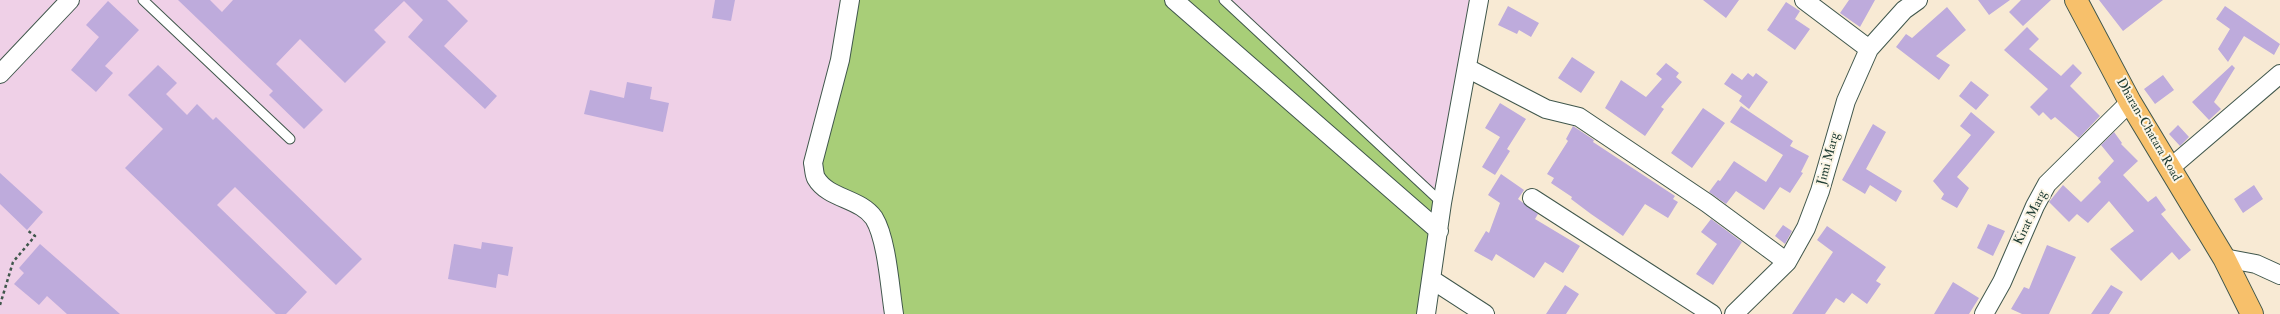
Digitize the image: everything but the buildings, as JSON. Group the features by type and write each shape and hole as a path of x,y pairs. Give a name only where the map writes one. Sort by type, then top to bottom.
{"main road":[{"name":"Dharan-Chatara Road","path":"2076,0 2130,102 2224,258 2252,314"}],"street":[{"path":"850,0 840,60 813,163 816,177 826,188 861,207 873,217 882,238 894,314"},
{"path":"1174,0 1439,231"},
{"path":"1426,314 1442,203 1478,0"},
{"path":"1804,0 1869,49"},
{"name":"Jimi Marg","path":"1734,314 1787,262 1806,228 1820,191 1846,100 1869,49 1904,10 1918,0"},
{"path":"0,74 69,1"},
{"path":"1467,68 1546,109 1579,117 1707,203 1787,262"},
{"path":"2169,169 2280,74"},
{"name":"Kirat Marg","path":"1984,314 2002,282 2034,206 2048,184 2130,102"},
{"path":"1532,198 1712,314"},
{"path":"2224,258 2256,264 2280,275"},
{"path":"1431,279 1485,314"}],"lane":[{"path":"143,0 290,139"},
{"path":"1224,0 1442,203"}],"path":[{"path":"0,305 13,262 34,236 27,230"}],"shaded area":[{"path":"0,0 850,0 873,217 894,314 0,314"},
{"path":"1224,0 1479,0 1442,203"}],"green space":[{"path":"850,0 1224,0 1442,203 1426,314 894,314 873,217 826,188 818,142"}]}
